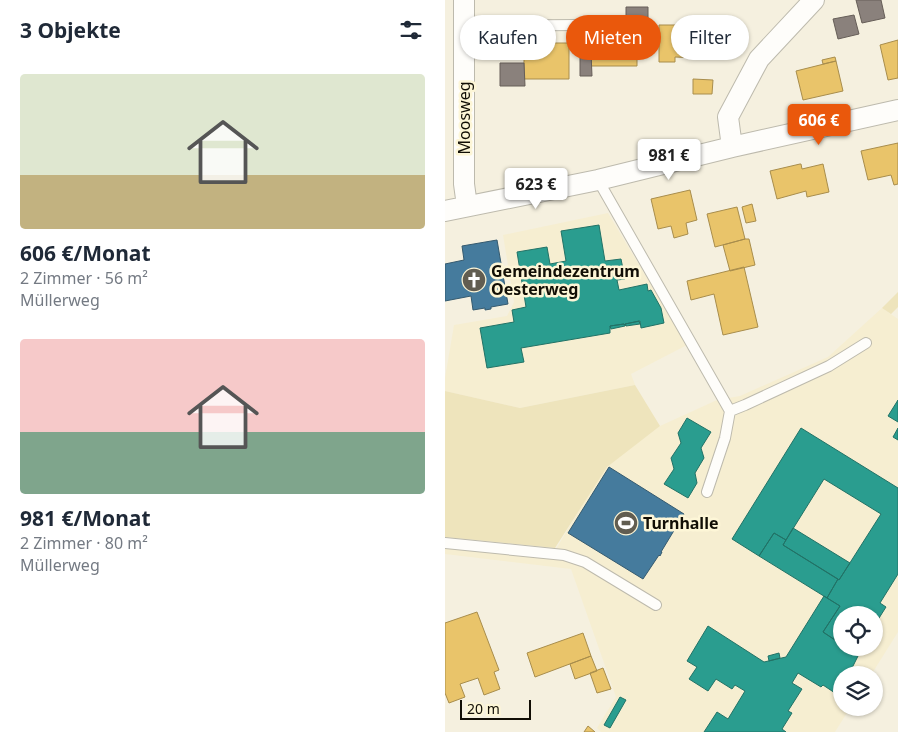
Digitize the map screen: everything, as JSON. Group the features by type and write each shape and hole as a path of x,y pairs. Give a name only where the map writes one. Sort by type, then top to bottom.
{"street":[{"name":"Moosweg","path":"464,0 464,15"},
{"path":"732,147 728,117 759,58 813,0"},
{"name":"Moosweg","path":"464,60 464,184 467,206"},
{"path":"445,210 598,180 732,147 898,110"}],"lane":[{"path":"598,180 730,411 725,438 707,492"},
{"path":"730,411 829,366 866,343"},
{"path":"445,543 564,555 585,562 656,605"}],"shaded area":[{"path":"608,213 687,345 631,374 635,385 520,408 445,391 445,378 454,325 507,316 514,302 503,235"},
{"path":"898,292 898,307 891,314 882,308"},
{"path":"882,308 898,319 898,632 883,656 883,606 833,606 833,656 883,656 877,666 833,666 833,716 845,716 835,732 601,732 597,728 616,697 571,569 445,554 445,537 556,549 605,467 660,426 717,400 740,396 828,357"},
{"path":"635,385 660,426 607,467 555,548 445,537 445,391 520,408"}],"building: Wohnen":[{"path":"661,25 671,25 671,60 675,60 675,62 659,62 661,60"},
{"path":"898,40 898,78 888,80 880,45"},
{"path":"556,43 566,43 566,60 569,60 569,79 524,79 524,60 556,60"},
{"path":"835,57 836,61 823,64 822,60"},
{"path":"591,60 637,60 637,66 591,66"},
{"path":"836,61 843,91 803,100 796,71"},
{"path":"693,79 713,80 712,94 693,94"},
{"path":"898,143 898,184 894,185 891,175 868,180 861,151"},
{"path":"801,164 802,169 823,164 829,192 807,197 806,191 777,199 770,171"},
{"path":"690,190 697,220 686,223 688,234 674,238 671,226 658,229 651,199"},
{"path":"752,204 756,221 746,223 742,207"},
{"path":"737,207 745,239 715,247 707,214"},
{"path":"749,239 755,265 730,271 723,245"},
{"path":"744,267 758,327 723,335 714,294 691,300 687,281"},
{"path":"477,612 499,670 494,672 500,689 484,695 478,678 460,684 465,697 449,703 445,693 445,623"},
{"path":"583,633 591,656 535,677 527,653"},
{"path":"591,656 597,671 575,679 570,664"},
{"path":"603,668 611,689 597,693 590,673"},
{"path":"588,726 595,732 584,732"}],"building: Schulen":[{"path":"599,225 605,261 621,259 625,279 617,280 619,290 647,284 648,291 651,290 661,308 664,323 641,328 640,321 625,324 626,326 624,324 610,326 610,333 521,348 524,362 487,368 480,328 514,322 512,310 526,307 517,252 547,247 550,264 566,261 561,231"},
{"path":"639,321 640,324 626,326 625,324"},
{"path":"624,324 625,326 611,329 610,326"},
{"path":"898,400 898,422 888,416"},
{"path":"687,418 711,432 701,448 704,458 695,473 697,483 688,498 664,484 674,469 671,458 681,443 678,433"},
{"path":"801,428 898,488 898,574 880,603 886,607 883,612 883,606 840,606 827,598 881,514 824,479 786,540 774,533 759,556 732,539"},
{"path":"898,428 898,440 893,437"},
{"path":"793,528 850,563 839,580 783,545"},
{"path":"774,533 786,540 783,545 838,579 827,598 759,556"},
{"path":"824,596 840,606 833,606 833,617 823,632 833,639 833,656 858,656 853,666 833,666 833,692 823,685 821,687 798,673 792,683 802,689 788,711 792,713 782,729 786,732 704,732 717,712 728,719 745,691 735,685 732,689 716,679 708,691 689,679 697,667 687,661 708,626 764,662 786,657"},
{"path":"833,617 833,639 823,632"},
{"path":"779,653 780,658 769,661 768,656"},
{"path":"620,697 626,700 610,728 604,725"}],"building: Öffentlich":[{"name":"Gemeindezentrum Oesterweg","path":"497,240 508,304 491,307 491,309 473,310 471,296 445,301 445,264 464,260 462,246"},
{"name":"Turnhalle","path":"609,467 684,514 660,556 643,579 568,533"}],"building: Industrie":[{"path":"856,0 881,0 885,18 862,23"},
{"path":"626,7 648,7 648,15 626,15"},
{"path":"854,15 859,34 838,39 833,19"},
{"path":"580,60 591,60 592,76 580,76"},
{"path":"500,63 524,63 525,86 500,86"}],"place":[{"name":"Gemeindezentrum Oesterweg","path":"474,280"},
{"name":"Turnhalle","path":"626,523"}]}
